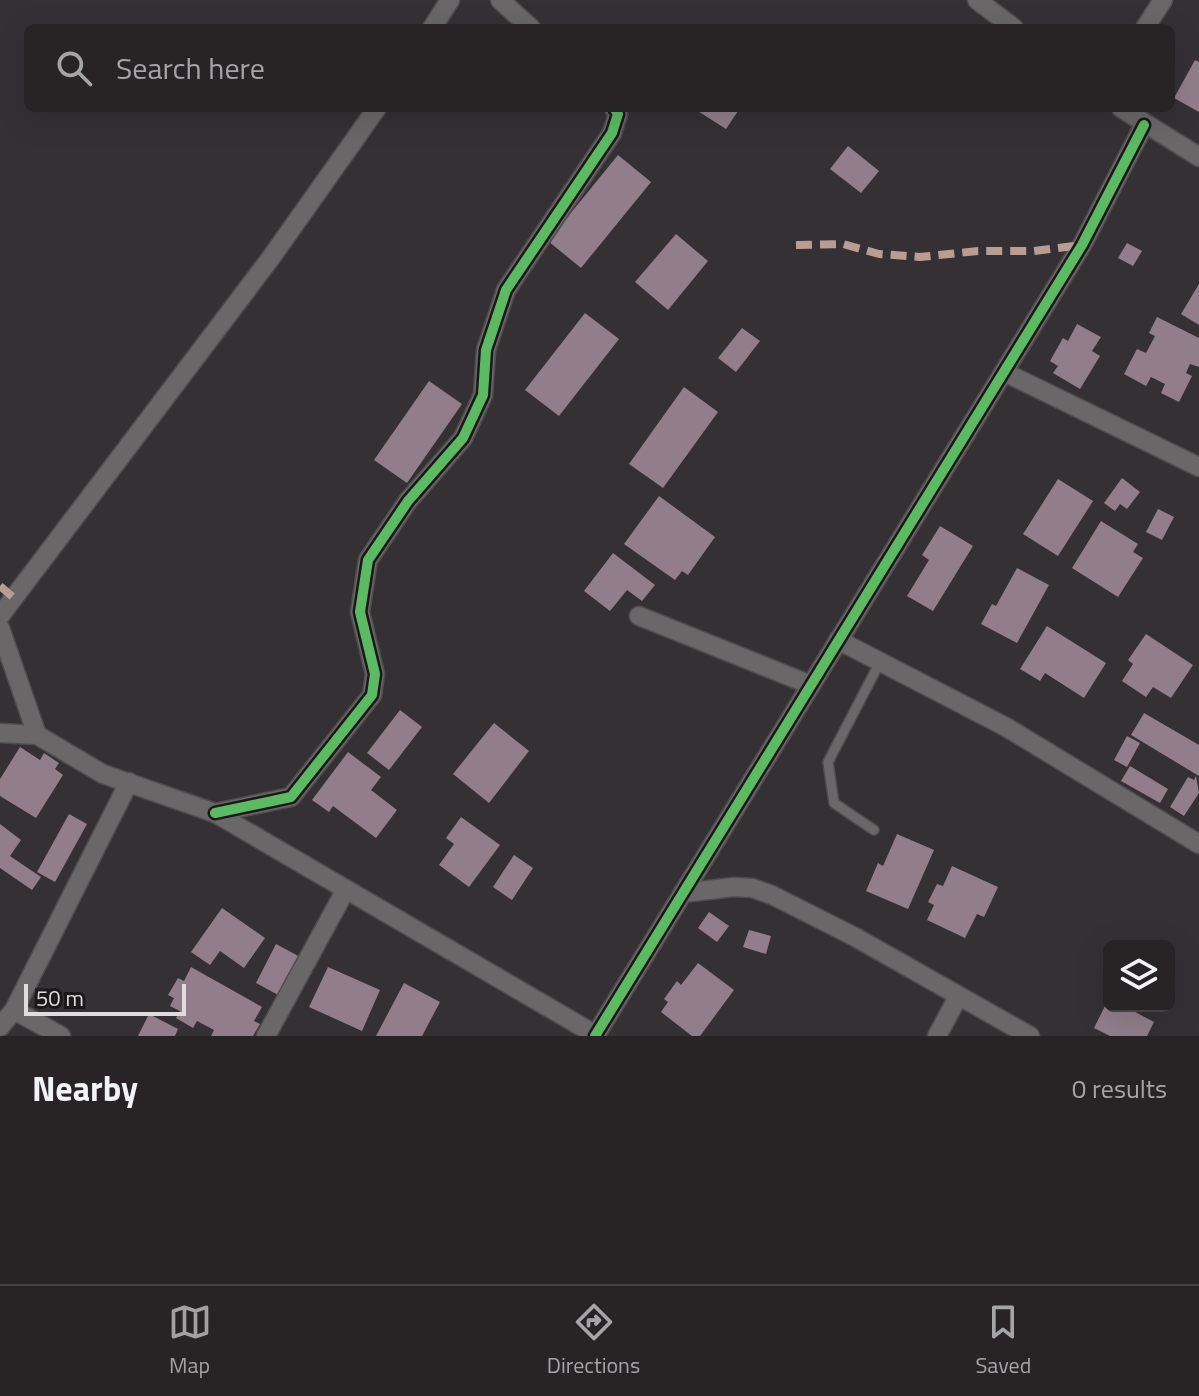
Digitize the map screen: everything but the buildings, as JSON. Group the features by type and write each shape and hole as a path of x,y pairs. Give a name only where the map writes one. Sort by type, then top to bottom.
{"street":[{"path":"435,24 450,0"},
{"path":"500,0 527,24"},
{"path":"977,0 1009,24"},
{"path":"1148,24 1163,0"},
{"path":"0,616 270,259 374,112"},
{"path":"215,813 291,797 372,695 375,674 360,612 368,560 408,501 463,438 483,395 486,350 506,290 612,133 617,112"},
{"path":"1126,112 1199,157"},
{"path":"0,733 37,735 103,774 215,813 596,1035 1082,245 1144,125"},
{"path":"1004,372 1199,467"},
{"path":"639,616 811,685"},
{"path":"0,628 37,735"},
{"path":"838,640 1006,727 1199,844"},
{"path":"0,1027 14,1010 129,782"},
{"path":"683,893 734,887 752,888 772,895 855,937 1030,1036"},
{"path":"266,1036 345,891"},
{"path":"937,1036 958,997"},
{"path":"14,1010 61,1036"}],"lane":[{"path":"874,830 834,803 828,762 880,662"}],"marked path":[{"path":"796,245 843,244 879,254 920,257 978,251 1034,251 1082,245"},
{"path":"0,586 14,598"}],"cycle path":[{"path":"215,813 291,797 372,695 375,674 360,612 368,560 408,501 463,438 483,395 486,350 506,290 612,133 617,112"},
{"path":"595,1036 1082,245 1144,125"}]}
